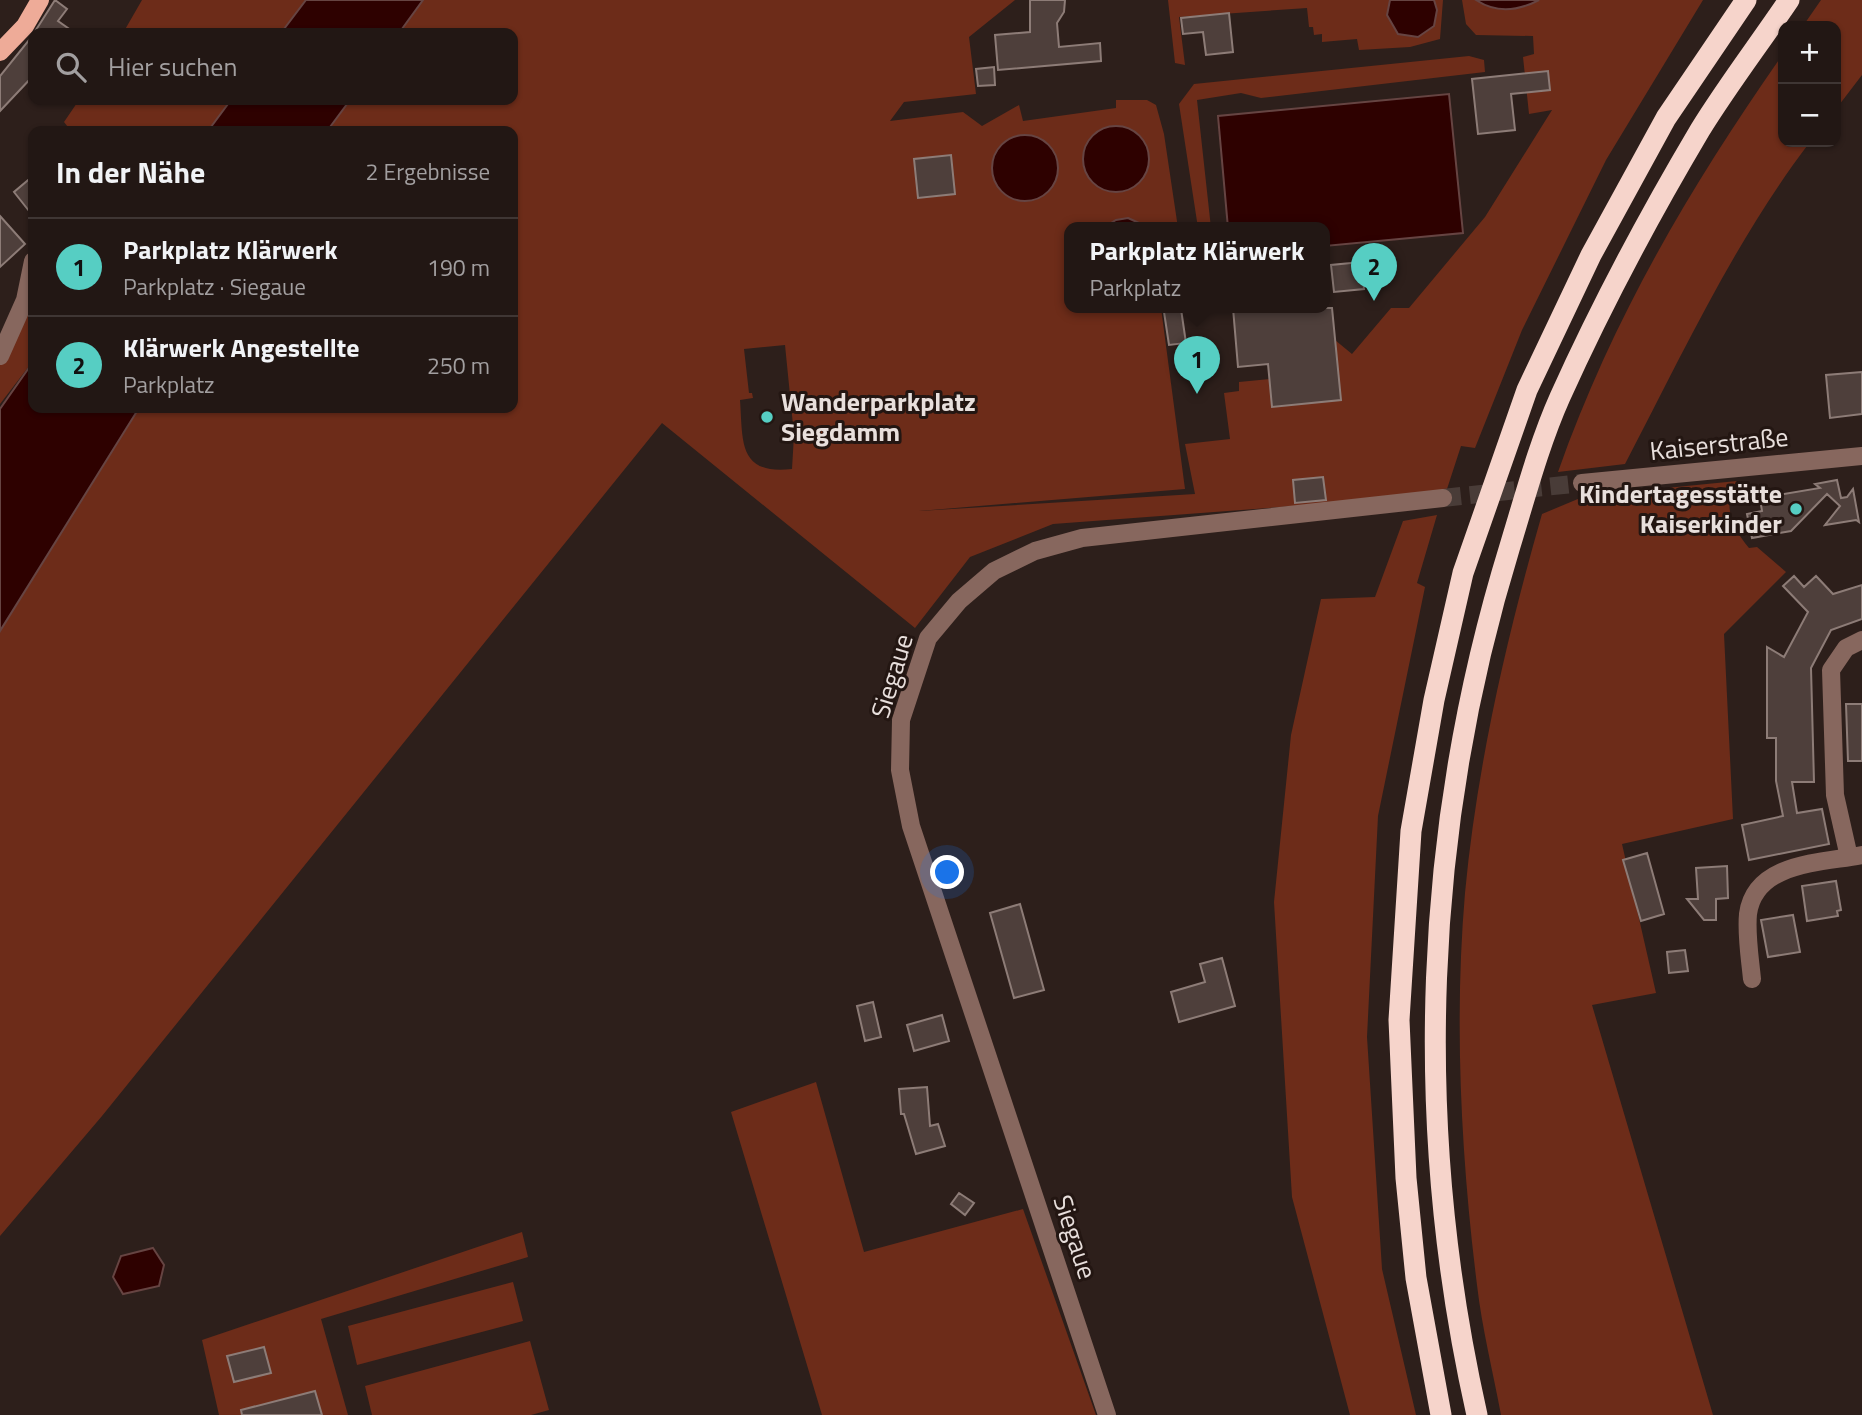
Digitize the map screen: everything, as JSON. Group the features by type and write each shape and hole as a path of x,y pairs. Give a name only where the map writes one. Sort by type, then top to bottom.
{"highway":[{"path":"1441,1415 1416,1278 1406,1178 1399,1020 1411,831 1434,700 1463,573 1527,390 1591,255 1666,118 1746,0"},
{"path":"1476,1415 1461,1345 1446,1238 1434,1092 1436,948 1451,799 1471,692 1498,584 1559,399 1623,268 1701,129 1789,0"}],"main road":[{"path":"0,52 25,26 40,0"}],"street":[{"path":"0,356 25,300 28,285"},
{"name":"Kaiserstraße","path":"1582,484 1862,456"},
{"name":"Siegaue","path":"1107,1415 911,826 900,770 901,720 928,638 959,601 995,571 1035,551 1082,538 1443,498"},
{"path":"1752,979 1748,915 1755,890 1775,872 1855,856 1835,795 1831,670 1846,648 1862,640"}],"shaded area":[{"path":"142,0 306,0 285,28 126,28"},
{"path":"306,0 423,0 403,28 285,28"},
{"path":"423,0 1015,0 969,37 976,94 904,102 890,121 963,112 982,126 1019,105 1023,121 1116,108 1116,100 1147,100 1156,105 1164,134 1177,222 1064,222 1064,313 1162,313 1185,489 919,511 1195,494 1185,444 1230,439 1224,393 1239,391 1239,382 1270,379 1341,400 1335,340 1352,354 1391,308 1409,308 1485,217 1552,110 1529,114 1523,57 1534,54 1533,36 1476,35 1466,24 1462,0 1703,0 1606,160 1522,330 1475,448 1461,446 1447,489 1416,497 1053,524 970,557 915,628 662,423 102,1116 0,1236 0,631 136,413 518,413 518,126 331,126 346,105 518,105 518,28 403,28","holes":["785,345 794,435 792,469 762,467 753,461 747,452 740,400 753,398 752,393 749,393 744,349"]},
{"path":"1168,0 1443,0 1440,39 1410,47 1359,50 1357,39 1322,42 1322,34 1314,35 1313,27 1309,27 1307,8 1179,17 1185,65 1175,63"},
{"path":"1390,0 1434,0 1437,10 1434,26 1418,37 1398,34 1387,15"},
{"path":"1476,0 1539,0 1515,9 1500,9"},
{"path":"1821,0 1862,0 1862,75 1841,102 1841,21 1806,21"},
{"path":"1469,56 1484,60 1485,72 1261,98 1241,93 1197,100 1210,222 1197,222 1179,104 1194,84"},
{"path":"1778,61 1778,147 1806,147 1757,218 1734,258 1625,464 1558,472 1579,416 1628,308 1685,204"},
{"path":"1449,94 1463,233 1330,246 1330,222 1227,222 1218,116"},
{"path":"76,105 227,105 212,126 67,126 64,122"},
{"path":"227,105 346,105 331,126 212,126"},
{"path":"1116,126 1129,128 1139,136 1147,146 1147,172 1139,182 1129,190 1116,192 1103,190 1093,182 1085,172 1083,159 1085,146 1093,136 1103,128"},
{"path":"1025,135 1038,137 1048,145 1056,155 1056,181 1048,191 1038,199 1025,201 1012,199 1002,191 994,181 992,168 994,155 1002,145 1012,137"},
{"path":"1128,218 1137,222 1113,222"},
{"path":"28,302 28,368 0,404 0,348"},
{"path":"28,369 28,413 136,413 0,631 0,409"},
{"path":"1737,481 1732,490 1730,508 1738,533 1749,548 1757,547 1786,572 1724,634 1733,819 1622,844 1656,993 1592,1005 1713,1415 1501,1415 1482,1317 1471,1236 1463,1138 1460,991 1465,893 1477,797 1495,701 1517,607 1542,514 1585,496"},
{"path":"1437,515 1417,583 1425,587 1378,816 1367,1037 1382,1269 1416,1415 1350,1415 1292,1197 1274,902 1291,735 1321,599 1375,597 1403,521"},
{"path":"816,1082 864,1252 1023,1209 1096,1415 822,1415 731,1112"},
{"path":"522,1232 528,1257 321,1319 348,1415 219,1415 202,1340"},
{"path":"153,1248 164,1265 159,1286 123,1294 113,1277 121,1256"},
{"path":"513,1282 523,1321 357,1365 348,1326"},
{"path":"530,1341 549,1410 531,1415 372,1415 365,1386"}],"building":[{"path":"55,0 67,9 58,21 68,28 37,28"},
{"path":"1030,0 1065,0 1064,12 1057,23 1059,47 1100,43 1101,61 998,70 995,35 1030,32"},
{"path":"1229,13 1233,52 1206,55 1203,32 1183,34 1181,18"},
{"path":"28,41 28,81 0,111 0,76"},
{"path":"994,67 995,85 978,86 976,69"},
{"path":"1548,71 1550,90 1511,94 1515,130 1478,134 1472,79"},
{"path":"951,155 955,194 918,198 914,159"},
{"path":"28,180 28,210 14,192"},
{"path":"0,216 25,244 0,267"},
{"path":"1361,262 1364,289 1334,292 1331,265"},
{"path":"1332,308 1341,400 1272,407 1268,364 1238,367 1233,313 1330,313"},
{"path":"1164,313 1182,313 1186,343 1169,345"},
{"path":"1862,372 1862,414 1830,418 1826,375"},
{"path":"1323,477 1326,500 1295,503 1293,480"},
{"path":"1837,480 1841,498 1847,497 1853,489 1859,522 1856,520 1825,525 1840,506 1827,494 1791,531 1752,538 1747,514 1762,511 1759,493 1777,490 1778,495 1820,488 1815,484"},
{"path":"1794,576 1804,587 1816,576 1833,594 1862,585 1862,619 1831,630 1811,668 1814,782 1792,782 1797,813 1822,809 1829,844 1749,860 1742,825 1783,816 1776,781 1776,738 1767,738 1767,647 1784,657 1808,612 1783,586"},
{"path":"1846,704 1862,704 1862,761 1848,761"},
{"path":"1647,853 1664,914 1641,921 1623,860"},
{"path":"1727,866 1728,898 1716,899 1716,920 1704,920 1687,899 1698,899 1696,868"},
{"path":"1836,881 1841,910 1837,911 1838,916 1807,921 1802,886"},
{"path":"1020,904 1044,990 1014,998 990,913"},
{"path":"1793,915 1800,952 1768,957 1761,920"},
{"path":"1685,950 1688,971 1669,973 1667,952"},
{"path":"1222,958 1235,1006 1179,1022 1171,992 1205,982 1200,964"},
{"path":"873,1002 881,1037 865,1041 857,1006"},
{"path":"942,1015 949,1041 914,1051 907,1025"},
{"path":"927,1087 930,1126 938,1124 945,1146 916,1154 904,1114 901,1114 899,1089"},
{"path":"959,1193 974,1203 965,1215 951,1204"},
{"path":"264,1347 271,1373 234,1382 227,1356"},
{"path":"315,1391 322,1415 242,1415 241,1410"}],"tunnel":[{"path":"1443,498 1582,483"}],"place":[{"name":"Klärwerk Angestellte","path":"1374,301"},
{"name":"Parkplatz Klärwerk","path":"1197,394"},
{"name":"Wanderparkplatz Siegdamm","path":"767,417"},
{"name":"Kindertagesstätte Kaiserkinder","path":"1796,509"}]}
